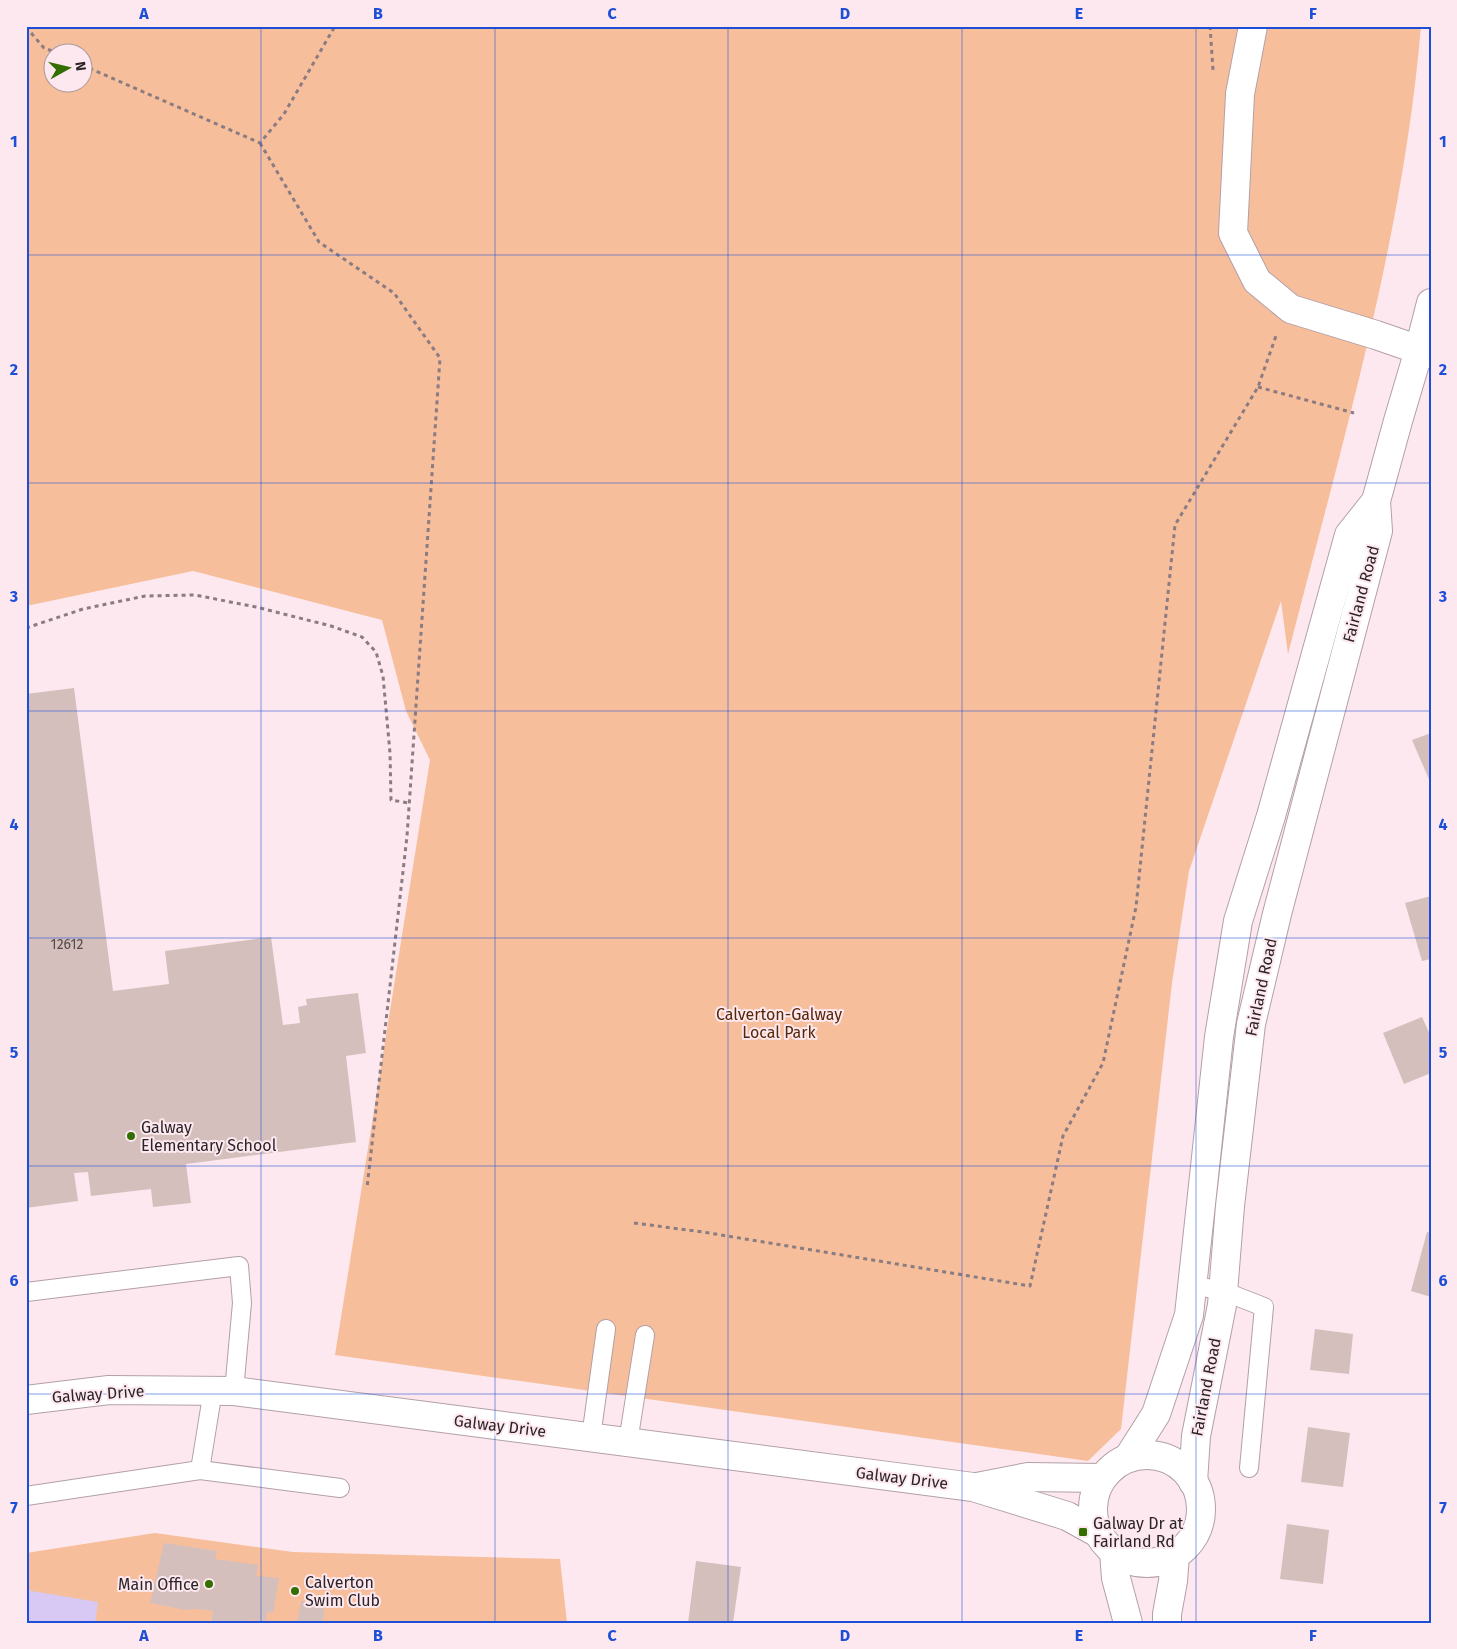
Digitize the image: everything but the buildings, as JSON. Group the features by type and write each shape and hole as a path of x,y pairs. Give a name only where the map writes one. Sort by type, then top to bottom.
{"main road":[{"path":"1253,26 1240,94 1233,233 1257,281 1291,309 1376,334 1425,352"},
{"name":"Fairland Road","path":"1193,1482 1196,1436 1223,1291 1230,1206 1251,1024 1284,886 1378,531 1376,501 1398,421 1425,352 1431,303"},
{"name":"Fairland Road","path":"1128,1458 1156,1414 1190,1315 1219,1037 1238,922 1271,816 1349,535 1376,501"},
{"name":"Galway Drive","path":"26,1400 109,1390 223,1391 628,1442 973,1488 1067,1516 1106,1542"},
{"path":"1106,1542 1129,1560 1148,1563 1175,1555 1189,1542 1199,1522 1200,1501 1193,1482 1181,1468 1164,1457 1147,1455 1128,1458 1114,1465 1102,1478 1095,1492 1092,1511 1106,1542 1128,1623"},
{"name":"Galway Drive","path":"973,1488 1028,1477 1102,1478"},
{"path":"1167,1623 1175,1555"}],"lane":[{"path":"26,1292 239,1266 242,1303 223,1391 200,1470"},
{"path":"1192,1286 1223,1291 1264,1307 1249,1468"},
{"path":"591,1438 606,1329"},
{"path":"628,1442 644,1335"},
{"path":"26,1496 200,1470 340,1488"}],"path":[{"path":"260,143 284,114 335,26"},
{"path":"26,27 42,46"},
{"path":"92,69 260,143 319,242 394,293 440,358 407,836 367,1188"},
{"path":"634,1223 703,1232 1030,1286 1063,1136 1103,1063 1136,907 1175,525 1258,386 1288,307"},
{"path":"1258,386 1354,413"},
{"path":"26,628 83,608 144,596 195,595 256,607 331,626 362,637 376,652 383,676 390,753 391,800 409,803"}],"green space":[{"name":"Calverton-Galway Local Park","path":"26,26 1421,26 1412,106 1385,264 1349,421 1288,654 1281,601 1189,871 1172,983 1121,1429 1088,1461 335,1355 430,760 406,711 382,620 193,571 26,606"},
{"name":"Calverton Swim Club","path":"155,1533 293,1552 560,1559 567,1623 26,1623 26,1553"}],"shaded area":[{"path":"26,1590 98,1602 95,1623 26,1623"}],"place":[{"name":"Galway Elementary School","path":"131,1136"},
{"name":"Galway Dr at Fairland Rd","path":"1083,1532"},
{"name":"Main Office","path":"209,1584"},
{"name":"Calverton Swim Club","path":"295,1591"}]}
